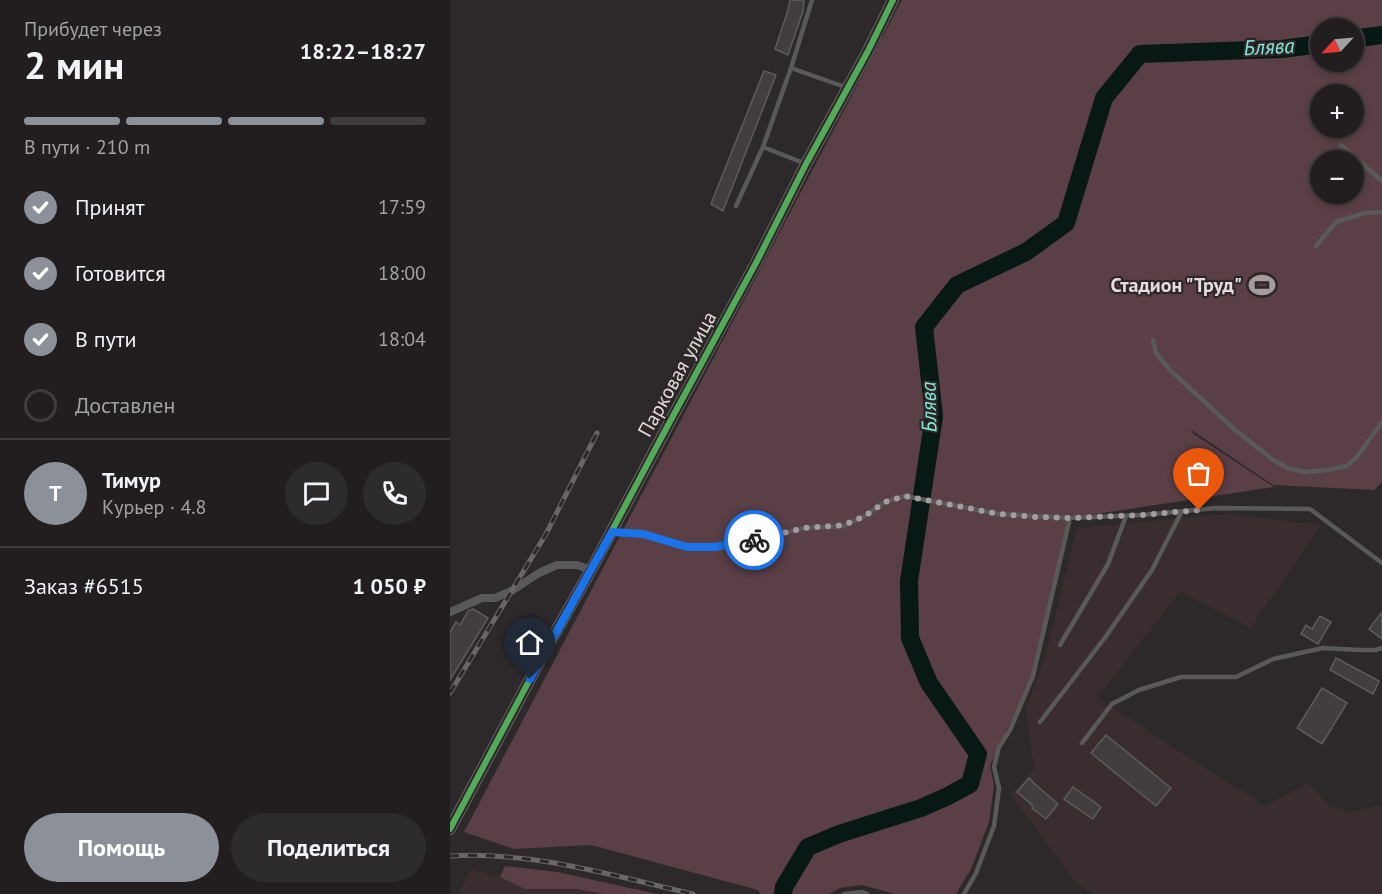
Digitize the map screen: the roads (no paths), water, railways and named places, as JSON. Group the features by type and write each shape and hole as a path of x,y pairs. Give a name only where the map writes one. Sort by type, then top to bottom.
{"street":[{"name":"Парковая улица","path":"450,829 757,261 893,0"},
{"path":"450,612 482,598 495,598 557,565 577,565 591,570"}],"lane":[{"path":"736,206 763,147 812,0"},
{"path":"791,68 848,88"},
{"path":"1341,145 1382,181"},
{"path":"763,147 806,164"},
{"path":"1316,246 1336,222 1365,213 1382,212"},
{"path":"1153,340 1156,353 1170,370 1234,429 1287,468 1305,472 1346,466 1356,458 1382,422"},
{"path":"612,532 643,534 687,547 715,547 758,540 804,528 844,525 865,516 885,502 905,496 999,514 1070,518 1126,516 1216,508 1310,509 1382,563"},
{"path":"1040,722 1104,639 1152,570 1182,511"},
{"path":"1060,645 1107,564 1126,516"},
{"path":"964,894 976,873 994,825 999,788 993,766 999,747 1010,730 1033,676 1070,518"},
{"path":"1082,743 1112,704 1138,690 1181,677 1236,677 1273,659 1323,648 1359,650 1382,648"},
{"path":"844,894 862,892 867,894"}],"waterway":[{"name":"Блява","path":"1364,37 1382,35"},
{"name":"Блява","path":"783,894 784,887 808,847 839,834 921,808 970,784 978,754 929,683 910,638 909,581 934,416 924,327 957,285 1026,252 1066,223 1104,98 1140,54 1282,49 1310,45"}],"railway":[{"path":"450,693 546,534 597,433"},
{"path":"450,856 481,855 542,861 693,894"}],"place":[{"name":"Стадион \"Труд\"","path":"1262,285"}]}
